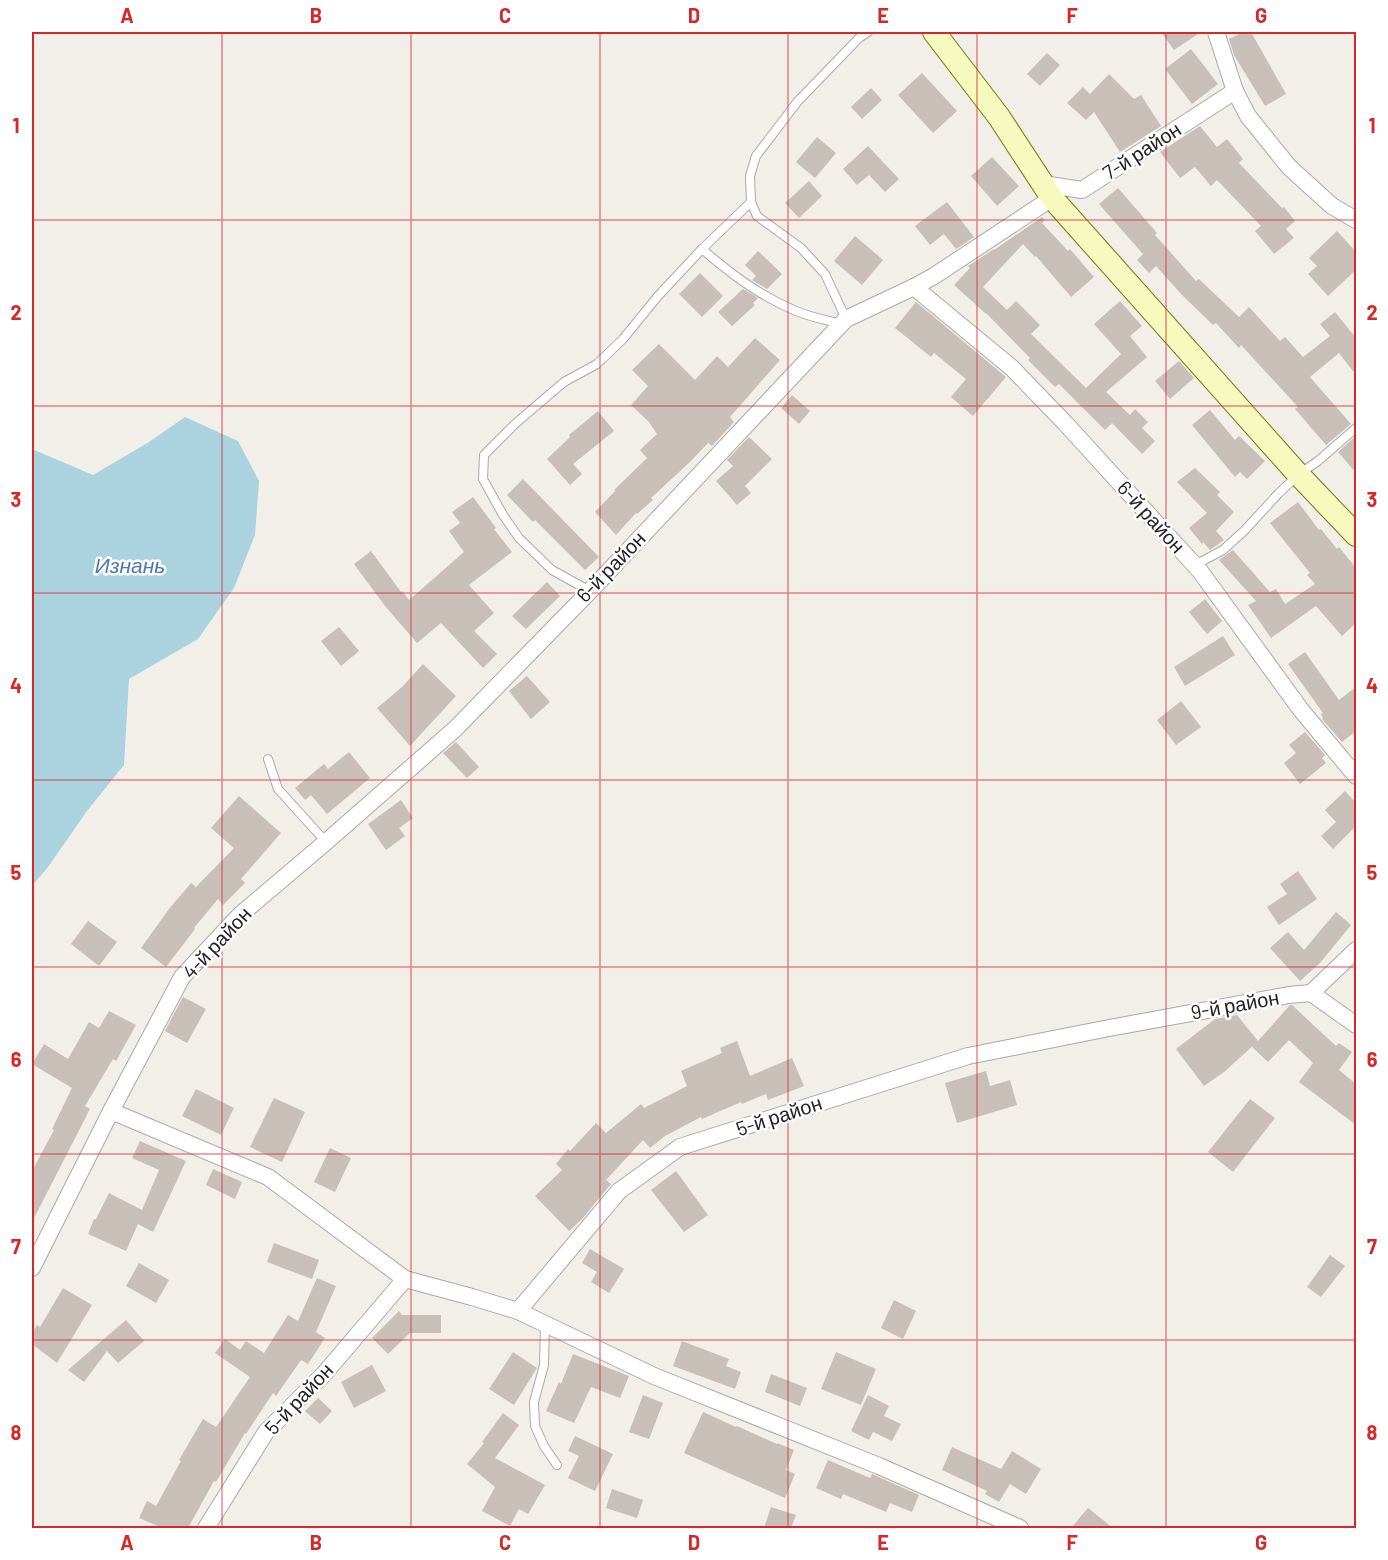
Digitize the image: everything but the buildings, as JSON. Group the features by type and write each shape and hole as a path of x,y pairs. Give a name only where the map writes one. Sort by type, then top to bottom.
{"street":[{"path":"934,32 999,117 1048,191 1356,535"},
{"path":"1216,32 1235,90 1248,116 1289,167 1332,206 1356,220"},
{"name":"7-й район","path":"1048,191 1082,190 1235,90"},
{"name":"6-й район","path":"310,856 455,729 590,591 843,321 934,276 1048,191"},
{"name":"6-й район","path":"915,287 1012,368 1195,565 1300,710 1356,776"},
{"name":"4-й район","path":"32,1268 182,977 241,914 310,856"},
{"path":"1356,950 1311,993 1356,1025"},
{"name":"9-й район","path":"1104,1029 1311,993"},
{"name":"5-й район","path":"518,1311 620,1191 680,1147 968,1056 1104,1029"},
{"path":"111,1111 268,1177 405,1279 518,1311 654,1376 879,1466 1020,1528"},
{"name":"5-й район","path":"206,1528 266,1432 324,1374 405,1279"}],"lane":[{"path":"843,321 825,274 801,249 757,216 751,202 750,176 756,156 798,101 859,38 868,32"},
{"path":"590,591 552,570 519,538 502,515 483,478 484,455 515,424 564,382 597,364 702,249 751,202"},
{"path":"702,249 760,295 798,312 843,321"},
{"path":"1195,565 1223,550 1299,474 1318,461 1356,428"},
{"path":"268,759 279,789 326,842"},
{"path":"544,1324 544,1365 534,1402 535,1426 544,1446 557,1465"}],"water":[{"name":"Изнань","path":"185,417 238,441 259,481 255,535 234,588 198,639 129,679 124,765 32,886 32,449 93,475 149,442"}]}
